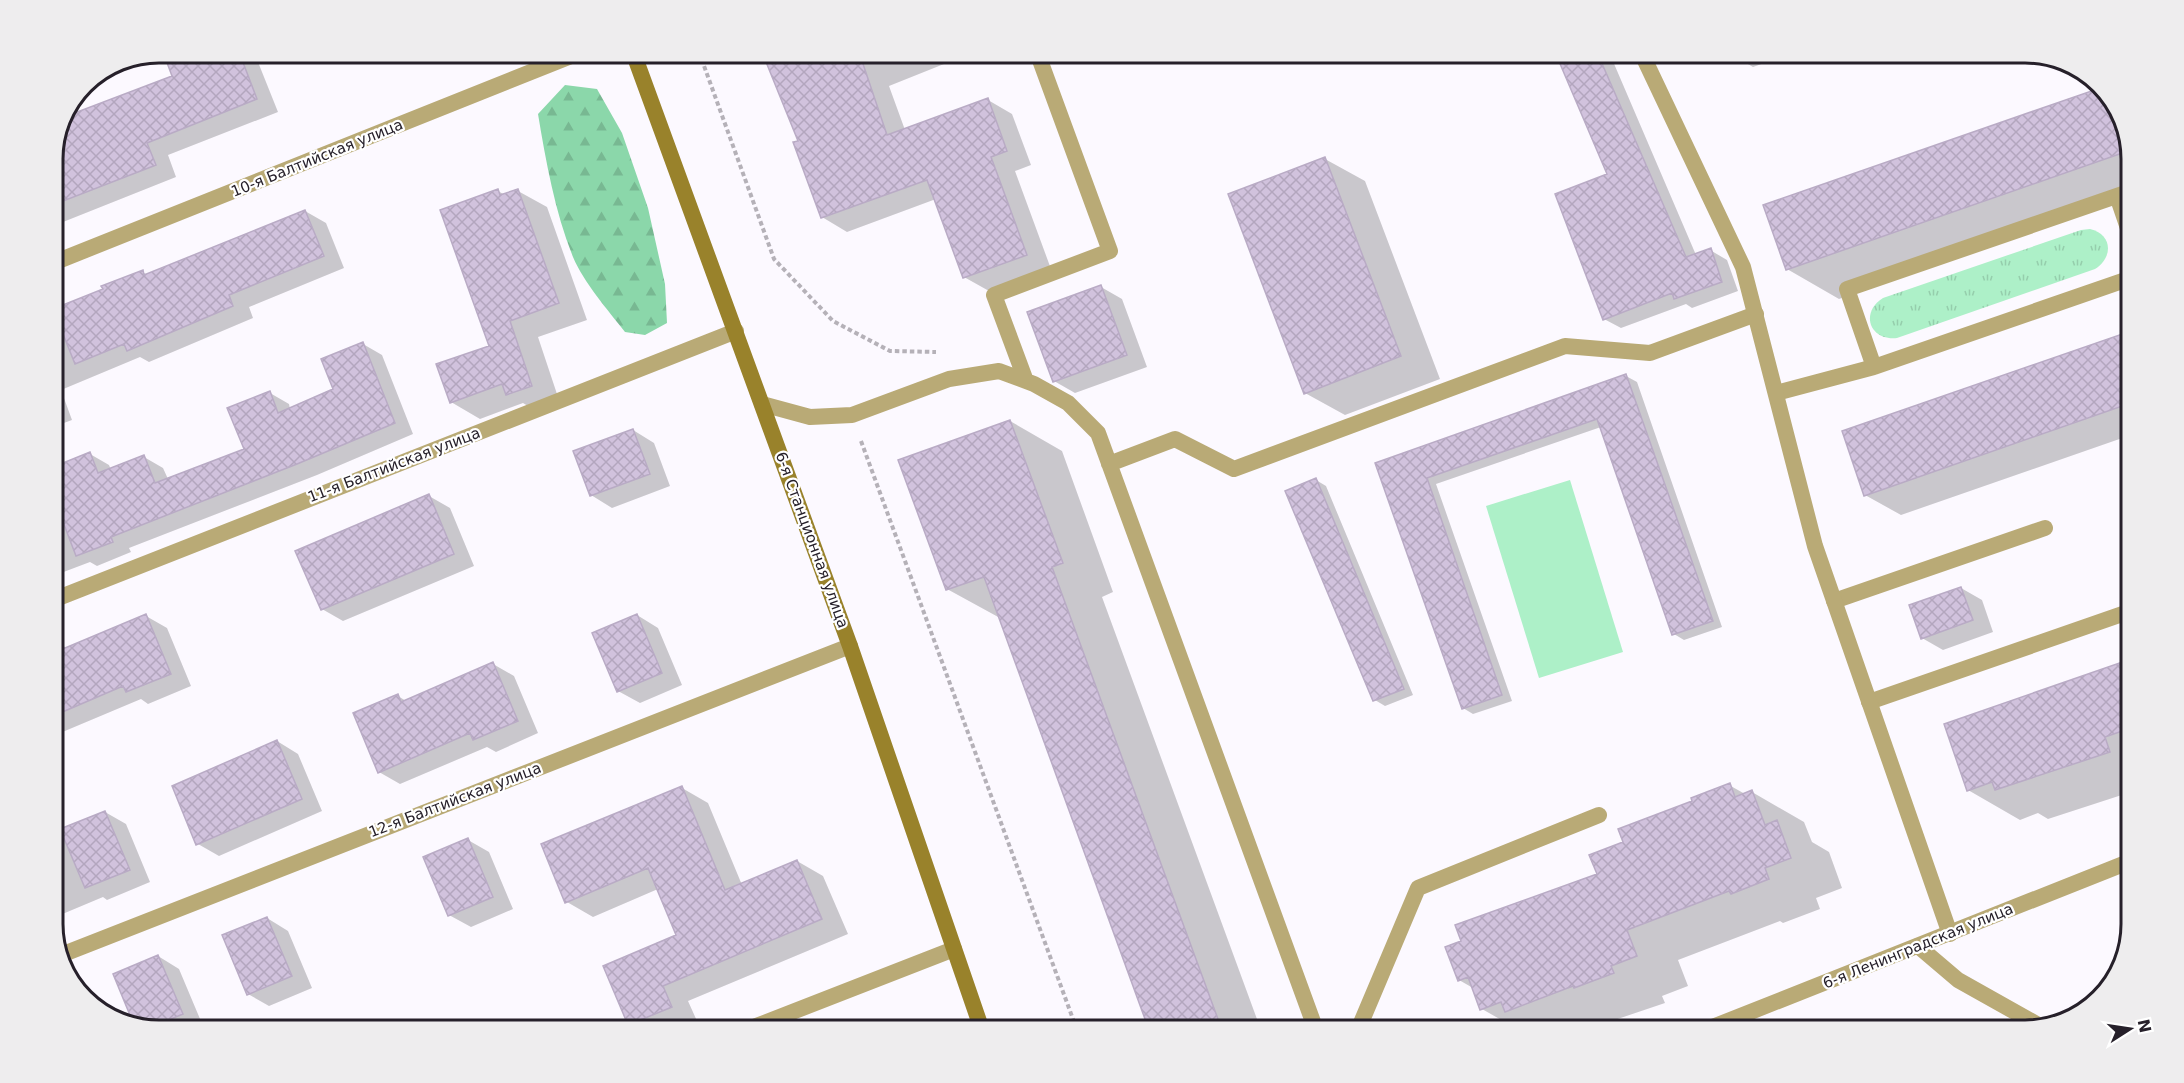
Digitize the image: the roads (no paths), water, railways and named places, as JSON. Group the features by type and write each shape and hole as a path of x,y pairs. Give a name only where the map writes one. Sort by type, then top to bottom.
{"main road":[{"name":"6-я Станционная улица","path":"637,63 850,646 979,1020"}],"street":[{"name":"10-я Балтийская улица","path":"63,259 553,63"},
{"path":"1026,381 994,295 1110,251 1041,63"},
{"path":"1646,63 1743,267 1815,546 1950,934"},
{"path":"1874,367 1847,290 2121,194"},
{"path":"1776,393 1874,367 2121,281"},
{"path":"1109,464 1175,439 1234,469 1565,346 1650,353 1756,314"},
{"name":"11-я Балтийская улица","path":"63,596 736,332"},
{"path":"762,404 810,417 852,415 949,379 999,371 1026,381 1068,403 1098,433 1312,1020"},
{"path":"1834,601 2045,528"},
{"path":"1869,702 2121,614"},
{"name":"12-я Балтийская улица","path":"67,953 850,646"},
{"path":"1362,1020 1418,888 1599,816"},
{"name":"6-я Ленинградская улица","path":"1730,1020 2121,865"},
{"path":"1918,946 1958,980 2029,1020"},
{"path":"772,1020 954,949"}]}
